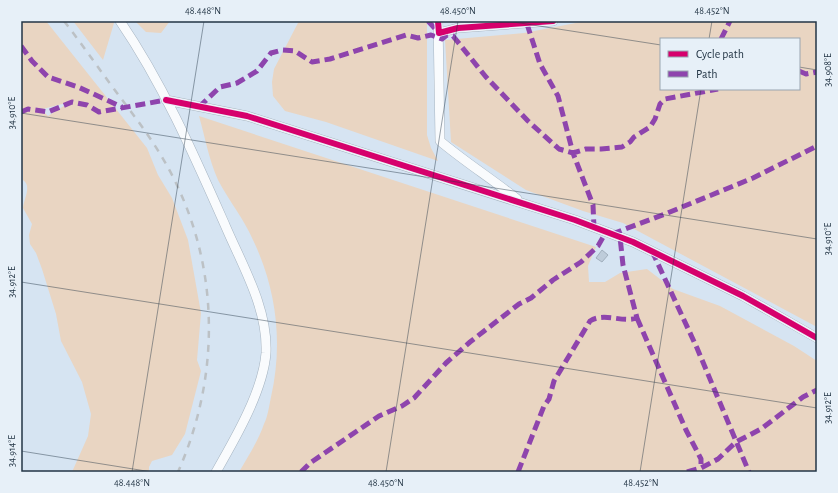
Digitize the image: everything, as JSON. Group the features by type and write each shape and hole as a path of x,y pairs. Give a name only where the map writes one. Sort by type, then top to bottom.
{"street":[{"path":"120,21 136,45 166,100 245,271 258,303 265,333 266,355 262,372 247,414 216,472"},
{"path":"438,21 440,141 464,161 498,183 520,202"},
{"path":"438,33 458,28 552,21"},
{"path":"166,100 247,116 575,220 633,242 743,296 817,338"}],"shaded area":[{"path":"21,21 46,21 147,148 158,175 172,198 188,240 201,313 197,360 201,371 185,434 172,455 152,461 149,467 149,472 72,472 88,436 91,414 82,382 61,341 56,314 42,269 36,253 30,244 29,235 32,224 23,208 27,186 23,180 23,170 21,169","holes":["70,102 48,116 44,112 35,111"]},
{"path":"73,21 113,21 114,23 103,60"},
{"path":"135,21 170,21 161,33 146,32"},
{"path":"299,21 427,21 427,135 431,148 438,161 326,122 285,111 273,96 272,82 274,69"},
{"path":"586,21 817,21 817,327 623,223 583,211 526,190 451,142 445,40 524,33"},
{"path":"199,116 596,247 588,266 589,282 605,282 620,273 647,269 673,289 720,306 794,346 817,361 817,472 239,472 256,443 267,414 275,377 277,357 276,317 268,278 261,259 245,225 218,180"}],"building":[{"path":"602,250 608,255 602,262 596,258"}],"railway":[{"path":"64,21 153,142 173,177 188,212 200,249 206,286 209,324 207,361 202,399 192,436 178,472"}],"marked path":[{"path":"428,21 439,33"},
{"path":"722,38 730,21"},
{"path":"527,24 540,64 558,96 573,153 586,149 622,147 650,127 655,119 660,104 665,99 713,90"},
{"path":"199,107 220,87 237,83 257,71 271,53 282,50 295,51 312,62 330,59 406,35 418,38 431,35 442,39 447,35 453,36 486,77 528,121 559,149 573,153 593,205 594,228"},
{"path":"21,46 32,61 48,77 78,87 122,107"},
{"path":"800,71 806,74 817,72"},
{"path":"21,112 28,109 48,112 72,102 87,105 99,112 166,100"},
{"path":"612,234 753,178 817,146"},
{"path":"301,472 310,463 379,416 402,406 414,398 446,363 470,342 519,304 531,298 553,280 581,262 598,246 606,232"},
{"path":"518,472 544,406 549,399 554,381 590,321 601,317 625,319 637,318 623,265 620,237"},
{"path":"652,251 697,348 749,472"},
{"path":"637,318 686,430 701,459 701,468"},
{"path":"687,472 701,468 718,459 736,442 761,429 803,397 817,390"}],"cycle path":[{"path":"438,21 439,33 458,28 553,21"},
{"path":"166,100 247,116 575,220 633,242 743,296 817,338"}]}
